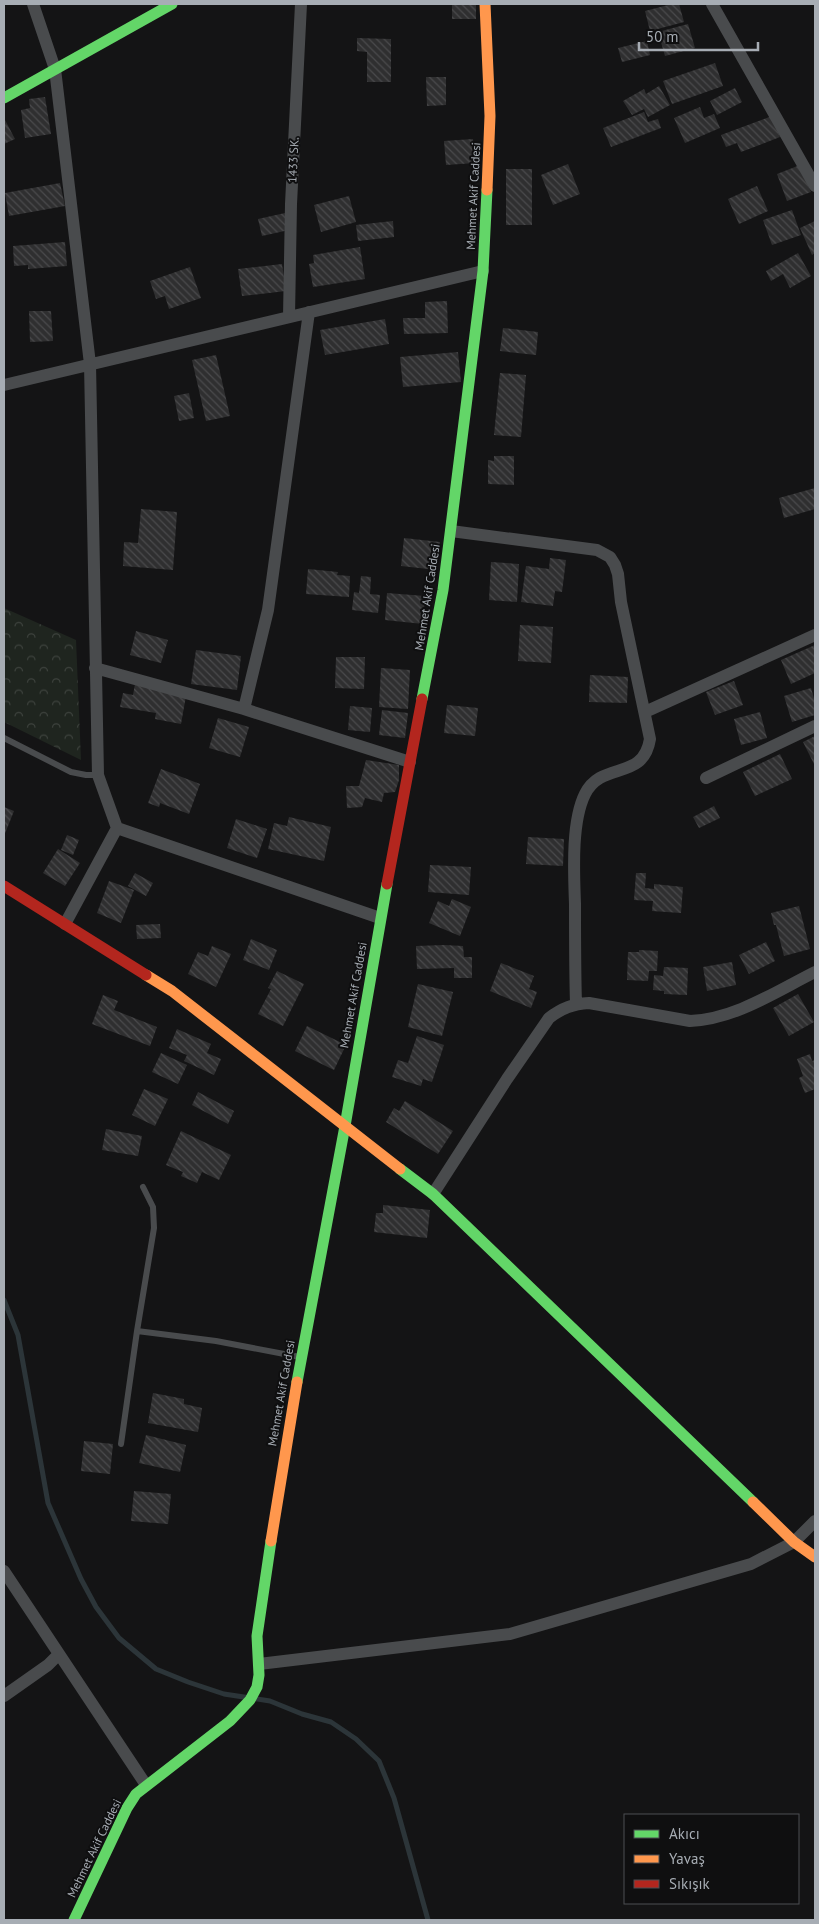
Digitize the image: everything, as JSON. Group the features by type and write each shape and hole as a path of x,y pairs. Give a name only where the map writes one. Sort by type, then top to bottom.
{"street":[{"path":"33,4 55,69 90,364 98,775 117,828 65,924"},
{"path":"4,98 172,4"},
{"name":"1433 SK.","path":"289,317 291,204 300,4"},
{"name":"Mehmet Akif Caddesi","path":"74,1920 127,1808 136,1794 230,1721 247,1703 257,1687 259,1664 257,1636 261,1601 301,1358 345,1126 380,918 443,590 451,531 483,272 490,116 485,4"},
{"path":"712,4 815,186"},
{"path":"4,385 483,272"},
{"path":"244,709 268,610 309,312"},
{"path":"451,531 589,548 604,552 615,565 618,574 621,602 650,739 644,755 632,767 604,774 596,780 584,796 580,807 574,863 576,1004"},
{"path":"645,712 815,635"},
{"path":"95,668 244,709 410,762"},
{"path":"706,778 815,726"},
{"path":"117,828 380,918"},
{"path":"4,886 172,991 433,1194 794,1542 815,1557"},
{"path":"433,1194 507,1079 550,1018 566,1007 589,1003 690,1021 705,1021 731,1014 815,972"},
{"path":"259,1664 510,1634 750,1564 794,1542 815,1521"},
{"path":"4,1571 146,1785"},
{"path":"4,1696 48,1665 59,1654"}],"lane":[{"path":"4,738 72,772 98,775"},
{"path":"121,1444 154,1218 149,1197 143,1187"},
{"path":"137,1331 216,1341 301,1358"}],"green space":[{"path":"4,608 76,640 81,760 4,722"}],"building":[{"path":"452,4 476,4 476,19 452,19"},
{"path":"679,4 684,22 650,31 645,11"},
{"path":"688,24 695,48 665,56 658,32"},
{"path":"357,38 391,39 391,82 367,82 367,52 357,51"},
{"path":"647,41 650,55 622,62 618,48"},
{"path":"715,63 723,86 672,104 663,81"},
{"path":"426,77 446,77 446,105 427,106"},
{"path":"659,86 670,105 648,117 644,109 632,115 623,101 644,89 646,94"},
{"path":"735,88 742,102 717,115 710,101"},
{"path":"45,97 51,134 25,138 21,110 30,108 29,99"},
{"path":"700,107 704,118 714,114 720,128 685,143 674,118"},
{"path":"644,112 648,122 658,119 661,128 611,147 603,128"},
{"path":"772,116 780,137 741,152 737,143 726,147 721,135"},
{"path":"4,118 15,139 4,144"},
{"path":"473,139 475,163 446,165 444,141"},
{"path":"568,164 580,194 553,205 541,175"},
{"path":"800,165 811,192 787,201 777,174"},
{"path":"506,169 532,169 532,225 506,225"},
{"path":"60,183 65,206 9,216 5,193"},
{"path":"757,186 768,211 739,224 728,199"},
{"path":"349,196 356,222 321,232 314,205"},
{"path":"792,210 801,235 772,245 763,220"},
{"path":"285,213 289,230 262,236 258,219"},
{"path":"393,221 394,237 358,241 356,225"},
{"path":"815,221 815,253 812,255 800,228"},
{"path":"65,242 67,266 28,269 28,265 14,266 13,246"},
{"path":"360,247 365,279 313,287 309,264 314,263 313,255"},
{"path":"798,253 811,276 790,288 783,274 771,281 766,271"},
{"path":"282,264 286,291 242,296 238,269"},
{"path":"190,267 201,298 169,309 165,296 156,299 150,281"},
{"path":"447,301 448,333 404,334 403,318 425,318 425,302"},
{"path":"29,311 51,311 53,341 30,342"},
{"path":"385,319 389,344 325,355 320,330"},
{"path":"503,328 538,332 536,355 500,351"},
{"path":"458,352 461,382 403,387 400,357"},
{"path":"216,355 230,416 206,421 192,360"},
{"path":"500,373 526,375 521,437 494,435"},
{"path":"189,393 194,418 179,421 174,396"},
{"path":"494,456 514,456 514,485 488,484 488,460 494,461"},
{"path":"815,488 815,509 784,518 779,498"},
{"path":"141,509 177,512 173,570 123,566 124,542 138,543"},
{"path":"404,538 440,542 437,570 401,566"},
{"path":"550,558 566,560 562,592 555,591 553,606 521,602 526,566 549,569"},
{"path":"491,562 519,564 517,602 489,600"},
{"path":"308,569 338,572 337,575 350,576 349,597 306,594"},
{"path":"361,576 371,577 370,594 380,595 378,613 352,610 354,592 359,593"},
{"path":"387,593 425,596 423,624 385,620"},
{"path":"520,625 553,627 551,663 518,661"},
{"path":"136,631 168,640 161,663 130,655"},
{"path":"815,645 815,673 791,684 781,660"},
{"path":"196,650 241,656 237,690 191,684"},
{"path":"336,657 365,657 364,689 335,688"},
{"path":"381,668 410,670 408,709 379,707"},
{"path":"590,675 628,677 627,703 589,702"},
{"path":"734,681 743,705 715,715 706,692"},
{"path":"135,684 186,696 181,724 155,719 156,713 120,707 123,693 133,695"},
{"path":"811,688 815,702 815,715 792,722 784,696"},
{"path":"447,705 478,708 475,736 444,733"},
{"path":"350,706 372,708 370,732 348,730"},
{"path":"382,710 408,713 405,738 379,735"},
{"path":"760,712 767,738 741,745 734,719"},
{"path":"218,718 249,727 240,757 209,748"},
{"path":"815,736 815,766 803,742"},
{"path":"780,754 792,779 755,796 743,772"},
{"path":"366,760 399,765 399,780 395,792 384,793 382,802 365,798 362,807 347,808 346,786 359,786"},
{"path":"161,769 200,784 189,814 160,803 159,807 148,803"},
{"path":"714,806 720,818 699,828 693,817"},
{"path":"4,807 14,811 4,836"},
{"path":"289,817 331,827 324,861 268,849 274,823 287,826"},
{"path":"236,819 267,829 257,858 227,848"},
{"path":"67,835 79,840 73,855 61,850"},
{"path":"528,837 564,839 563,866 526,864"},
{"path":"58,849 80,863 65,886 43,873"},
{"path":"430,865 471,867 469,895 428,892"},
{"path":"135,873 153,883 146,896 128,886"},
{"path":"636,873 646,873 645,888 654,889 654,884 683,887 681,913 652,911 653,901 634,900"},
{"path":"109,881 134,890 121,923 97,913"},
{"path":"452,899 471,907 460,936 429,923 438,901 449,906"},
{"path":"799,906 810,949 784,956 771,913"},
{"path":"160,924 161,938 137,939 136,925"},
{"path":"251,939 277,950 269,970 243,960"},
{"path":"766,942 775,961 749,974 739,955"},
{"path":"212,946 231,954 216,987 188,974 198,952 208,956"},
{"path":"416,946 463,946 464,957 472,957 472,978 454,978 454,968 417,969"},
{"path":"639,950 658,951 657,971 649,971 648,981 627,980 628,952 639,952"},
{"path":"732,962 736,985 707,991 703,967"},
{"path":"501,963 534,976 529,989 537,992 531,1008 490,991"},
{"path":"664,967 688,968 687,995 664,994 664,991 653,990 654,975 663,976"},
{"path":"277,971 304,984 283,1026 258,1014 271,989 268,988"},
{"path":"418,984 453,992 442,1036 408,1027"},
{"path":"798,994 814,1022 789,1036 773,1008"},
{"path":"103,995 118,1001 114,1010 157,1027 150,1046 92,1024"},
{"path":"307,1026 346,1045 334,1070 295,1051"},
{"path":"177,1029 211,1044 207,1053 221,1059 214,1075 184,1061 187,1055 169,1048"},
{"path":"417,1036 444,1045 432,1082 423,1079 421,1086 392,1077 398,1060 408,1063"},
{"path":"161,1053 187,1065 178,1084 152,1072"},
{"path":"810,1054 812,1061 815,1060 815,1089 805,1093 799,1078 803,1076 797,1059"},
{"path":"144,1089 168,1099 155,1126 132,1115"},
{"path":"198,1092 234,1111 228,1124 192,1105"},
{"path":"405,1101 453,1131 438,1154 386,1122 394,1108 399,1111"},
{"path":"106,1129 142,1136 138,1156 102,1150"},
{"path":"181,1131 231,1155 219,1180 202,1172 197,1183 181,1176 183,1172 166,1165"},
{"path":"383,1205 430,1210 427,1238 374,1232 376,1213 383,1213"},
{"path":"153,1393 184,1399 184,1404 202,1408 198,1432 148,1423"},
{"path":"146,1435 186,1445 180,1472 139,1463"},
{"path":"84,1441 113,1444 110,1474 81,1471"},
{"path":"134,1491 171,1494 168,1524 131,1521"}],"waterway":[{"path":"4,1300 18,1335 48,1503 81,1579 96,1607 119,1638 156,1669 224,1694 270,1701 302,1714 331,1722 356,1739 379,1761 394,1798 428,1920"}],"traffic: fast":[{"path":"4,98 172,4"},
{"path":"422,699 443,590 483,271 487,190"},
{"path":"297,1382 345,1126 387,884"},
{"path":"400,1169 433,1194 753,1502"},
{"path":"74,1920 127,1808 136,1794 230,1721 250,1700 257,1687 259,1675 257,1636 271,1541"}],"traffic: slow":[{"path":"485,4 490,116 487,190"},
{"path":"146,975 172,991 400,1169"},
{"path":"271,1541 297,1382"},
{"path":"753,1502 794,1542 815,1557"}],"traffic: jam":[{"path":"387,884 422,699"},
{"path":"4,886 146,975"}]}
